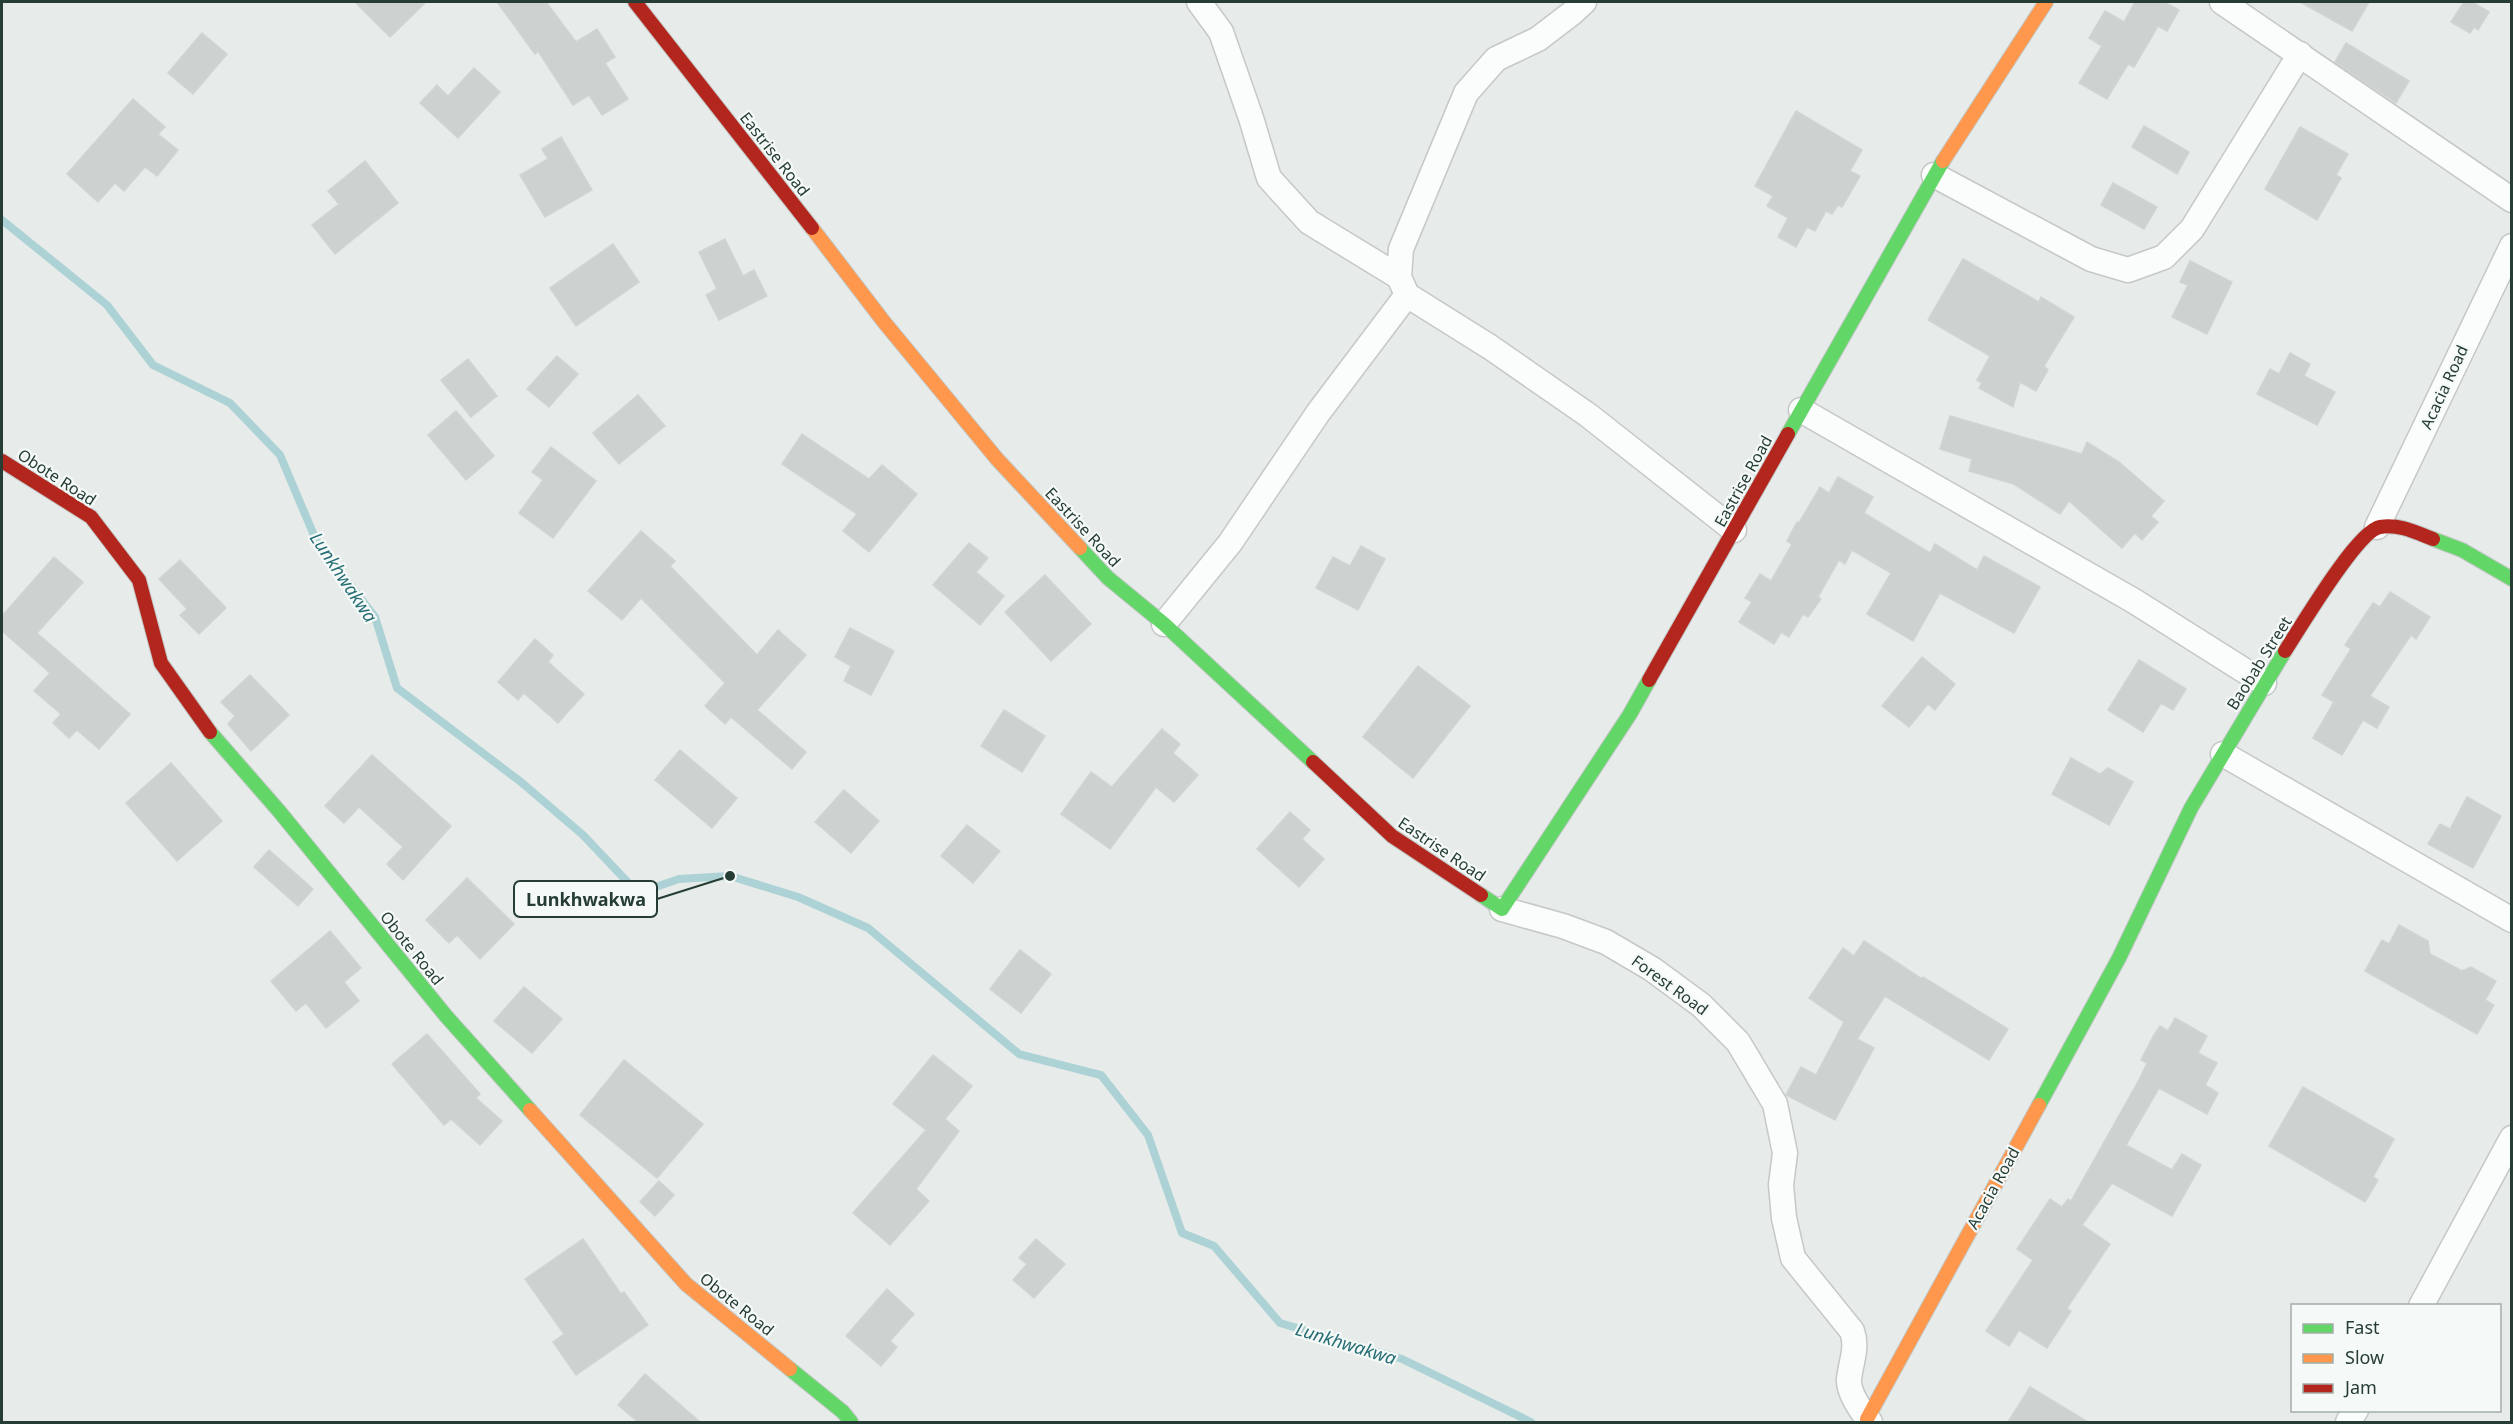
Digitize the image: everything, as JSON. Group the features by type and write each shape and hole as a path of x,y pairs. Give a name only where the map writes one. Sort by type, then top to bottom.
{"street":[{"name":"Eastrise Road","path":"635,2 884,322 997,459 1108,578 1164,624 1392,836 1502,909 1630,714 1934,175 2046,2"},
{"path":"1199,2 1221,32 1269,178 1310,222 1588,416 1734,530"},
{"path":"1164,624 1230,543 1403,286 1401,249 1466,93 1496,59 1538,39 1572,14 1584,2"},
{"path":"2222,2 2511,200"},
{"path":"1934,175 2091,259 2128,270 2164,257 2192,229 2301,54"},
{"name":"Acacia Road","path":"2378,527 2511,246"},
{"path":"1802,410 2134,601 2264,683"},
{"name":"Obote Road","path":"2,461 91,517 139,580 161,663 210,732 279,811 446,1016 686,1284 843,1412 851,1422"},
{"path":"2378,527 2401,526 2462,550 2511,579"},
{"name":"Baobab Street","path":"2119,958 2191,808 2264,683 2354,547 2378,527"},
{"path":"2223,754 2511,920"},
{"name":"Forest Road","path":"1502,909 1563,926 1606,942 1652,969 1701,1005 1738,1042 1774,1104 1785,1153 1781,1185 1784,1218 1793,1258 1852,1331 1856,1343 1849,1382 1856,1401 1869,1421"},
{"name":"Acacia Road","path":"1869,1421 2119,958"},
{"path":"2422,1304 2511,1138"}],"building":[{"path":"355,2 426,2 390,37"},
{"path":"497,2 546,2 576,42 597,29 615,57 605,63 628,99 602,115 589,95 573,105 538,51 535,54"},
{"path":"2135,2 2164,2 2179,10 2167,31 2158,26 2134,67 2128,64 2107,99 2079,83 2102,46 2089,38 2105,11 2124,22"},
{"path":"2300,2 2369,2 2352,31"},
{"path":"2464,2 2472,2 2489,12 2478,30 2474,27 2470,33 2451,22"},
{"path":"202,33 227,54 193,94 168,73"},
{"path":"2346,43 2409,81 2396,103 2335,62"},
{"path":"474,68 500,92 458,138 420,103 437,85 448,96"},
{"path":"133,99 165,127 158,134 178,150 157,176 145,167 124,191 115,183 98,202 67,174"},
{"path":"1796,111 1862,150 1850,171 1860,176 1842,207 1838,205 1832,214 1826,211 1815,231 1807,227 1796,247 1778,237 1788,218 1767,206 1773,196 1755,186"},
{"path":"2144,126 2189,152 2177,174 2132,147"},
{"path":"2300,127 2348,154 2336,175 2341,178 2317,220 2265,189"},
{"path":"561,137 592,190 545,217 520,175 548,159 542,149"},
{"path":"365,161 398,203 335,254 312,225 339,204 328,191"},
{"path":"2113,183 2157,207 2144,229 2101,205"},
{"path":"725,239 743,276 754,270 767,296 719,320 706,295 717,289 699,252"},
{"path":"613,244 639,282 576,326 550,288"},
{"path":"1963,259 2039,302 2041,297 2074,317 2044,366 2048,370 2036,391 2020,382 2013,407 1979,388 1982,383 1977,380 1990,356 1928,320"},
{"path":"2190,261 2232,282 2207,334 2172,317 2188,285 2180,282"},
{"path":"2290,353 2310,364 2304,376 2335,392 2317,425 2257,394 2270,369 2279,374"},
{"path":"557,356 578,374 549,407 527,389"},
{"path":"468,359 497,396 471,417 441,380"},
{"path":"638,395 665,426 619,464 593,433"},
{"path":"456,411 494,456 466,480 428,435"},
{"path":"1950,416 2082,454 2087,442 2119,462 2164,501 2151,516 2158,522 2142,540 2135,533 2122,548 2069,501 2060,514 2014,484 1969,471 1972,459 1940,449"},
{"path":"802,434 869,479 882,465 917,494 869,552 843,531 857,514 782,464"},
{"path":"551,447 596,481 553,538 519,513 543,480 532,472"},
{"path":"1838,477 1873,497 1864,513 1930,553 1935,544 1977,570 1984,556 2040,587 2014,633 1940,593 1913,641 1867,614 1891,573 1852,550 1845,564 1839,560 1818,597 1821,599 1808,617 1803,614 1789,637 1781,632 1774,644 1739,622 1752,602 1745,598 1760,574 1771,581 1792,544 1787,541 1797,522 1799,523 1820,487 1829,493"},
{"path":"641,531 675,561 670,566 757,655 778,630 806,655 757,710 806,752 792,769 731,717 725,724 705,706 725,683 641,598 622,620 588,591"},
{"path":"969,543 988,558 976,572 1004,596 980,625 933,585"},
{"path":"1361,546 1385,559 1358,610 1316,588 1333,557 1350,566"},
{"path":"54,557 83,582 37,633 130,714 99,749 77,730 69,738 53,723 61,714 34,691 50,673 2,631 2,616"},
{"path":"180,560 226,608 199,634 180,615 187,609 159,579"},
{"path":"1045,575 1091,624 1051,661 1005,612"},
{"path":"2390,592 2430,617 2416,639 2411,635 2370,696 2389,707 2377,728 2363,720 2342,755 2313,738 2334,702 2322,695 2351,649 2345,645 2373,603 2380,607"},
{"path":"850,628 894,651 871,695 844,681 851,666 835,657"},
{"path":"535,639 553,655 548,662 584,694 558,723 524,693 518,700 498,682"},
{"path":"1922,657 1955,684 1935,710 1928,704 1909,727 1882,706"},
{"path":"2139,660 2186,689 2173,710 2161,703 2143,732 2108,710"},
{"path":"1418,666 1470,706 1413,778 1363,737"},
{"path":"250,675 289,715 251,751 228,724 235,716 221,702"},
{"path":"1004,710 1045,736 1022,772 981,746"},
{"path":"1162,729 1180,744 1173,753 1198,775 1174,802 1156,787 1110,849 1061,814 1091,772 1112,787"},
{"path":"680,750 737,798 712,828 655,780"},
{"path":"372,755 451,826 403,880 387,864 403,847 359,807 344,823 325,806"},
{"path":"2071,758 2100,774 2108,768 2133,782 2109,825 2052,794"},
{"path":"171,763 222,821 177,861 126,803"},
{"path":"844,790 879,821 851,853 815,822"},
{"path":"2467,797 2501,816 2473,868 2428,844 2440,824 2450,829"},
{"path":"1290,812 1310,830 1302,839 1324,859 1299,887 1257,849"},
{"path":"967,825 1000,851 973,883 941,856"},
{"path":"269,850 313,889 298,906 254,867"},
{"path":"467,878 514,924 480,959 457,935 449,943 426,920"},
{"path":"2399,925 2428,941 2430,954 2462,971 2471,967 2496,981 2485,1000 2494,1005 2477,1034 2365,971 2382,940 2389,944"},
{"path":"330,931 361,968 344,982 359,1001 326,1028 306,1003 296,1011 271,981"},
{"path":"1864,941 1922,979 1923,977 2008,1029 1989,1060 1885,996 1857,1039 1874,1048 1835,1120 1786,1095 1801,1067 1816,1075 1844,1022 1809,998 1843,948 1854,956"},
{"path":"1020,950 1051,974 1021,1013 990,989"},
{"path":"524,987 562,1019 532,1053 494,1021"},
{"path":"2175,1018 2207,1036 2198,1053 2217,1063 2205,1085 2218,1093 2207,1114 2159,1088 2126,1145 2172,1170 2182,1154 2201,1165 2172,1216 2112,1183 2082,1225 2110,1244 2067,1308 2071,1311 2047,1348 2019,1330 2009,1346 1986,1331 2033,1260 2017,1249 2050,1199 2062,1207 2068,1199 2071,1201 2140,1078 2147,1063 2141,1060 2154,1035 2160,1026 2168,1031"},
{"path":"427,1034 480,1094 476,1098 502,1121 480,1145 451,1119 444,1125 392,1064"},
{"path":"933,1055 972,1086 945,1119 959,1131 916,1189 929,1201 890,1245 853,1213 926,1130 893,1104"},
{"path":"624,1060 703,1124 657,1178 580,1115"},
{"path":"2303,1087 2394,1139 2373,1177 2378,1180 2365,1202 2269,1146"},
{"path":"659,1181 674,1195 655,1216 640,1202"},
{"path":"583,1239 621,1294 624,1292 648,1325 576,1375 553,1342 564,1334 525,1279"},
{"path":"1036,1239 1065,1264 1034,1298 1013,1280 1027,1264 1019,1258"},
{"path":"887,1289 914,1314 890,1341 897,1347 881,1366 846,1336"},
{"path":"645,1374 700,1422 638,1422 618,1405"},
{"path":"2030,1387 2088,1422 2008,1422"}],"waterway":[{"name":"Lunkhwakwa","path":"2,220 107,305 153,365 230,403 280,455 316,540 375,617 397,688 521,782 583,835 638,893 679,879 730,876 798,897 868,928 1019,1054 1101,1075 1148,1135 1182,1233 1214,1246 1280,1323 1402,1359 1531,1422"}],"traffic: fast":[{"path":"1788,434 1943,161"},
{"path":"2433,539 2462,550 2512,579"},
{"path":"1080,548 1108,578 1164,624 1313,762"},
{"path":"2039,1105 2119,958 2191,808 2285,651"},
{"path":"1481,895 1502,909 1630,714 1649,680"},
{"path":"210,732 279,811 446,1016 530,1110"},
{"path":"790,1369 843,1412 851,1422"}],"traffic: slow":[{"path":"1943,161 2046,2"},
{"path":"812,228 884,322 997,459 1080,548"},
{"path":"1867,1419 2039,1105"},
{"path":"530,1110 686,1284 790,1369"}],"traffic: jam":[{"path":"635,2 812,228"},
{"path":"1649,680 1788,434"},
{"path":"2,461 91,517 139,580 161,663 210,732"},
{"path":"2285,651 2344,562 2370,533 2380,527 2394,527 2407,529 2433,539"},
{"path":"1313,762 1392,836 1481,895"}],"place":[{"name":"Lunkhwakwa","path":"730,876"}]}
